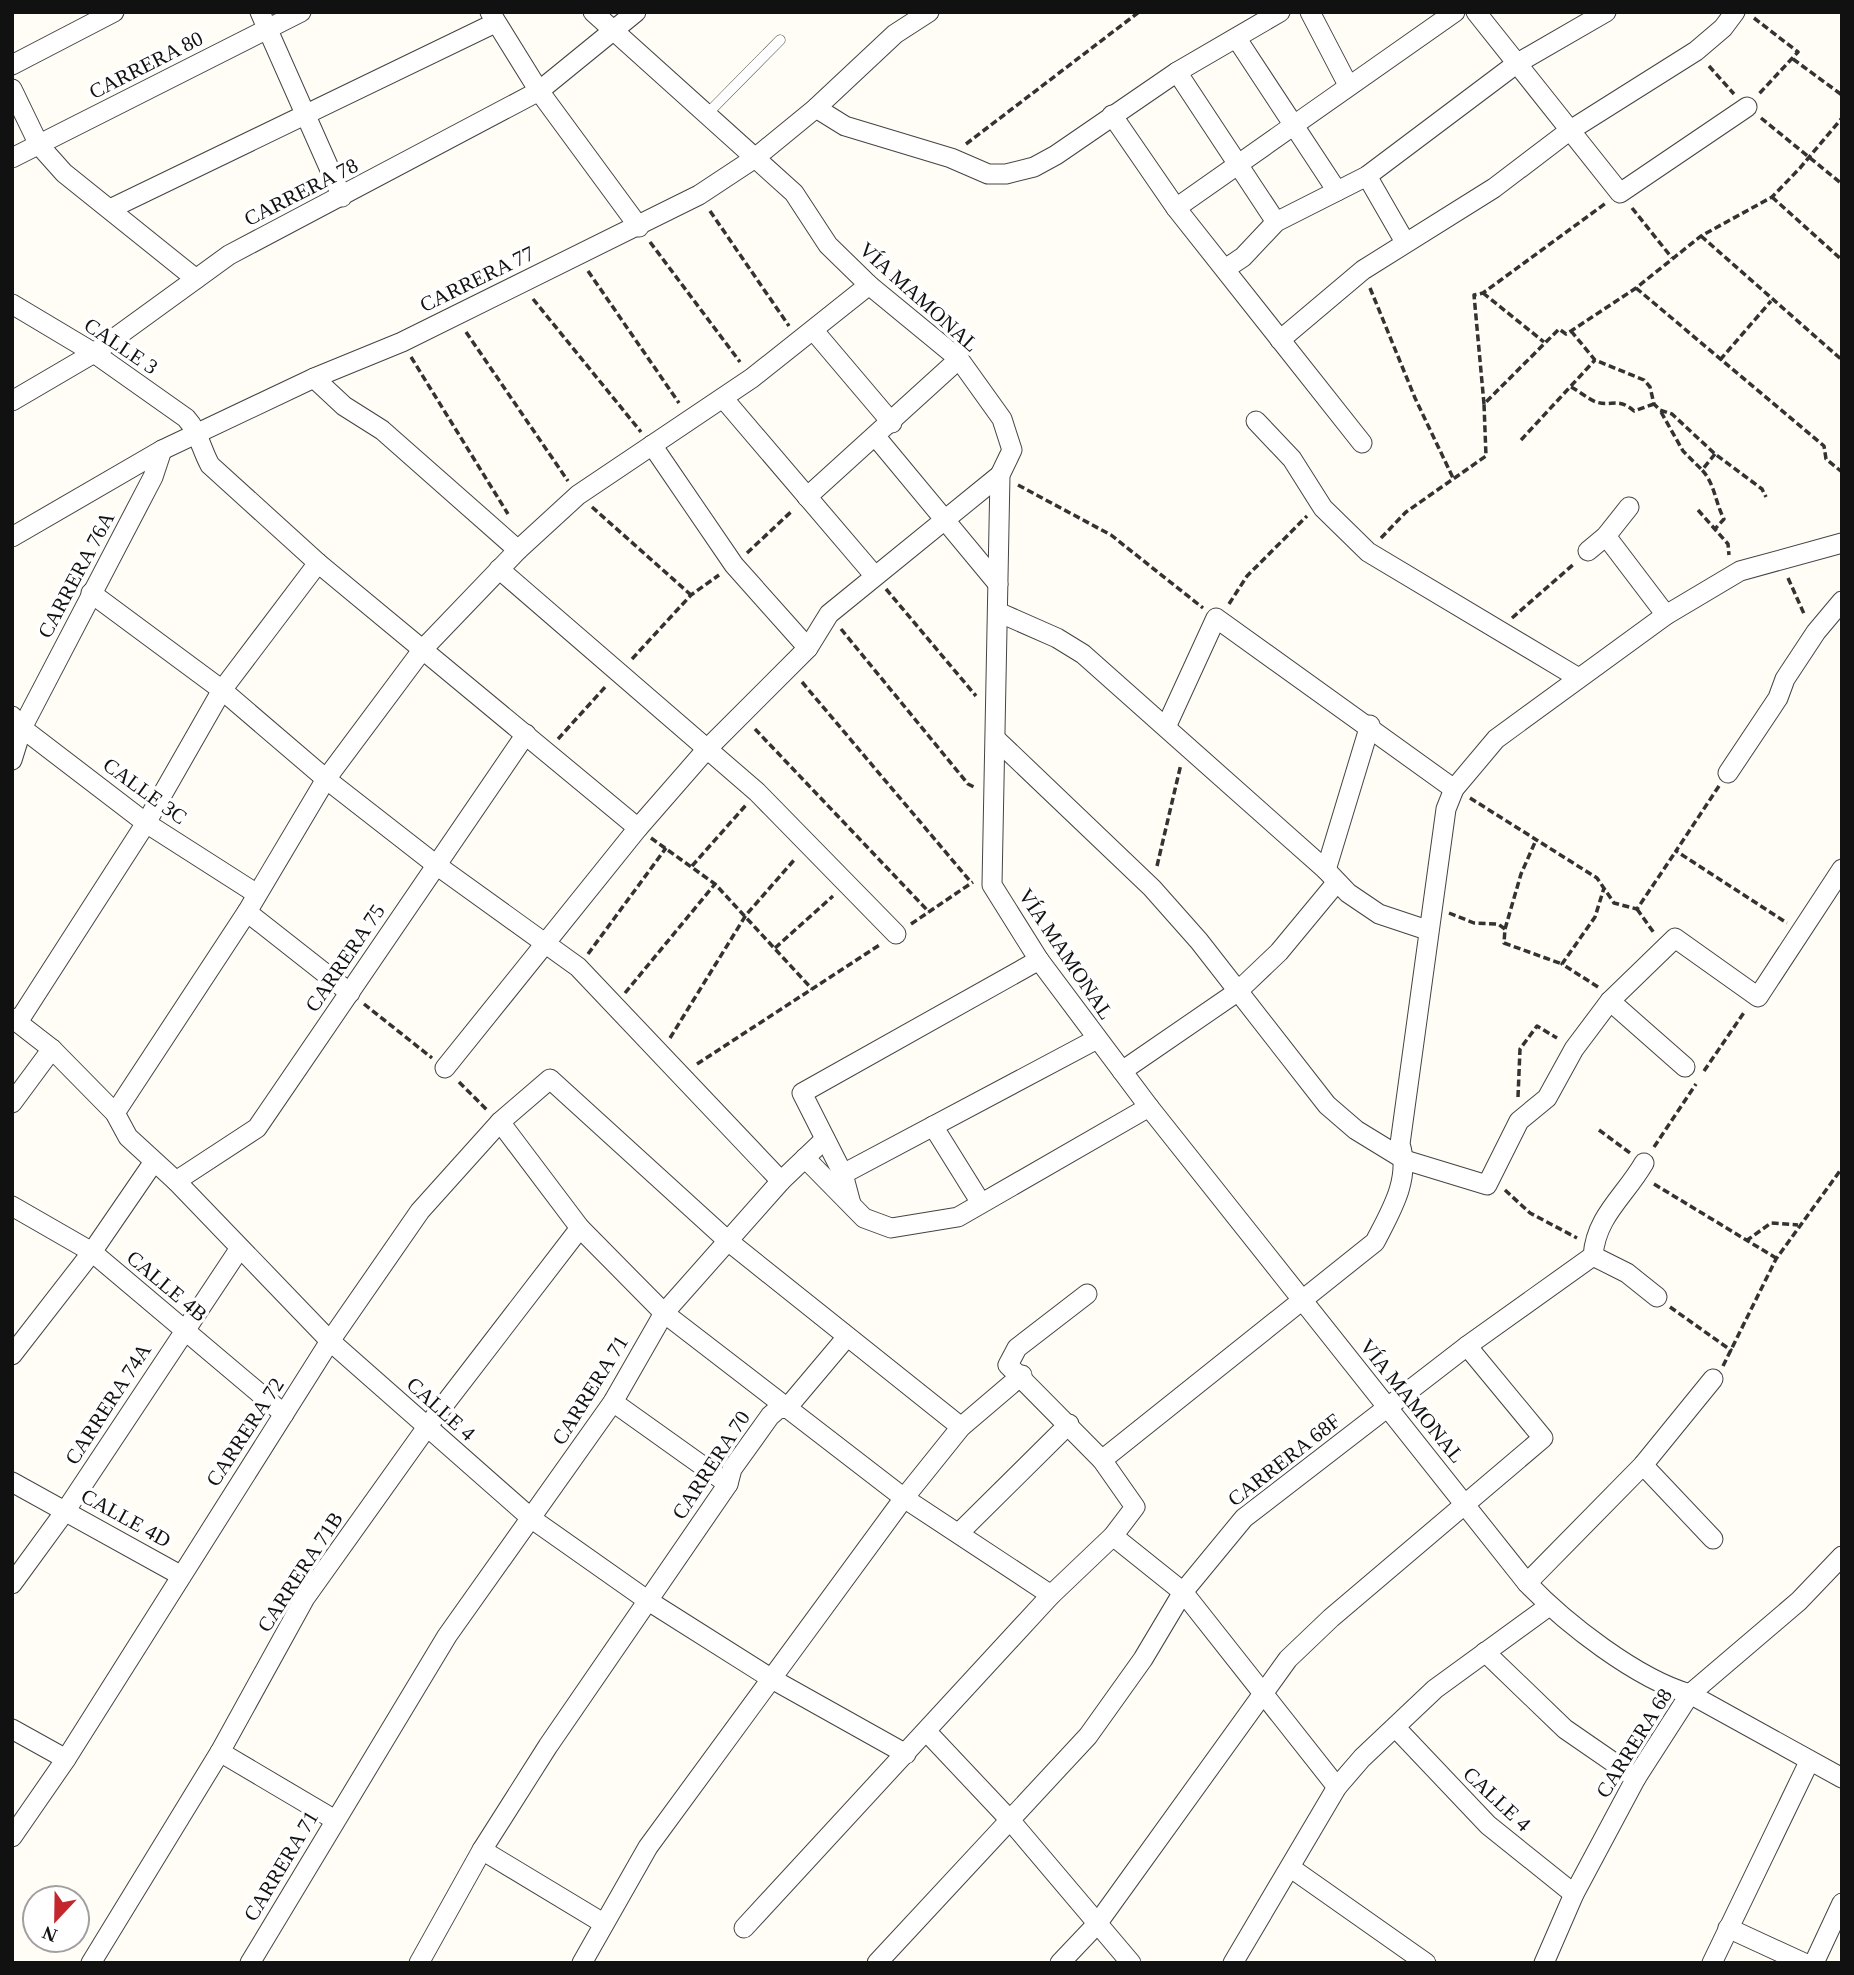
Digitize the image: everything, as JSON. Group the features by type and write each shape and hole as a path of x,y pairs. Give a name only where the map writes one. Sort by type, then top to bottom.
{"street":[{"path":"12,65 114,12"},
{"name":"CARRERA 80","path":"12,158 264,20 301,12"},
{"name":"VÍA MAMONAL","path":"593,12 794,193 828,245 869,285 959,359 1002,419 1012,450 1000,475 997,798 992,885 1039,960 1149,1107 1527,1583 1549,1606 1667,1688 1690,1695 1809,1762 1840,1774"},
{"path":"615,30 636,12"},
{"name":"CARRERA 77","path":"12,537 162,450 314,379 402,342 519,281 639,227 699,195 755,158 816,108 895,34 929,12"},
{"path":"816,108 845,126 951,158 988,174 1034,167 1177,72 1280,12"},
{"path":"1310,12 1348,85"},
{"path":"1176,208 1455,12"},
{"path":"1476,12 1620,193 1747,107"},
{"path":"1224,269 1243,257 1276,222 1367,176 1516,64 1606,12"},
{"path":"1280,340 1363,270 1494,188 1569,131 1696,51 1723,28 1735,12"},
{"path":"110,209 492,18 538,91 639,227"},
{"path":"264,20 342,197"},
{"name":"CARRERA 78","path":"12,401 94,353 229,254 342,197 538,91 615,30"},
{"path":"1237,39 1337,191"},
{"path":"1177,72 1276,222"},
{"path":"12,89 39,145 64,173 196,279"},
{"path":"1112,115 1176,208 1362,443"},
{"path":"1367,176 1405,242"},
{"path":"115,1114 247,912 326,779 423,649 499,569 578,495 752,378 869,285"},
{"name":"CALLE 3","path":"12,304 94,353 186,418 198,433"},
{"path":"807,336 892,423"},
{"path":"807,497 876,438 959,359"},
{"path":"314,379 344,405 383,430 522,547"},
{"path":"723,398 874,575"},
{"path":"1256,421 1292,459 1320,503 1368,552 1398,572 1500,628 1577,677"},
{"path":"198,433 201,451 210,465 318,562 638,828"},
{"path":"876,438 998,584"},
{"path":"652,445 734,565 808,648"},
{"name":"CARRERA 76A","path":"12,760 17,722 153,477 162,450"},
{"path":"445,1068 638,828 706,750 808,648 829,614 1000,475"},
{"path":"1588,551 1606,536 1629,507"},
{"path":"1606,536 1666,615"},
{"path":"1102,1460 1375,1242 1393,1207 1405,1160 1400,1143 1427,930 1446,809 1454,789 1496,739 1577,677 1666,615 1740,571 1842,544"},
{"path":"15,1020 146,823 222,690 318,562"},
{"path":"499,569 617,674 757,792 896,934"},
{"path":"91,593 222,690 326,779 435,864 578,967 616,1004 781,1181"},
{"path":"1728,773 1778,698 1785,679 1816,632 1842,601"},
{"path":"998,611 1057,638 1083,654 1371,910 1427,930"},
{"path":"1166,727 1219,620 1370,725 1454,789"},
{"name":"CALLE 3C","path":"17,722 146,823 257,894"},
{"path":"1122,1071 1237,992 1279,953 1332,876 1370,725"},
{"path":"997,732 1152,888 1199,941 1327,1105 1356,1129 1405,1160 1487,1185 1519,1121 1547,1098 1574,1049 1612,999 1675,938 1758,997 1800,932 1835,894 1842,869"},
{"name":"CARRERA 75","path":"176,1181 257,1128 526,734"},
{"path":"247,912 350,993"},
{"path":"851,1205 843,1174 802,1093 1039,960"},
{"path":"1612,999 1685,1068"},
{"name":"CALLE 4","path":"15,1020 52,1049 115,1114 128,1137 153,1163 176,1181 330,1341 532,1519 647,1600 772,1679 906,1754"},
{"path":"843,1174 1097,1039"},
{"path":"12,1103 52,1049"},
{"name":"CARRERA 72","path":"12,1838 66,1759 330,1341 420,1211 500,1122 550,1079 728,1241"},
{"path":"805,1157 864,1217 891,1228 958,1217 1149,1107"},
{"path":"500,1122 580,1227 664,1313 904,1498 960,1532 1051,1595"},
{"path":"933,1126 981,1203"},
{"name":"CARRERA 71","path":"250,1963 447,1636 612,1402 664,1313 781,1181 825,1139"},
{"path":"12,1355 92,1252 153,1163"},
{"path":"1641,1168 1601,1220 1593,1251 1657,1297"},
{"name":"CALLE 4B","path":"12,1206 92,1252 284,1414"},
{"name":"CARRERA 71B","path":"91,1963 220,1752 305,1598 427,1427 580,1227"},
{"path":"728,1241 758,1262 846,1338 961,1427"},
{"name":"CARRERA 74A","path":"12,1584 66,1510 183,1329 240,1248"},
{"name":"CARRERA 68F","path":"877,1963 1088,1736 1143,1659 1183,1592 1244,1518 1593,1251"},
{"path":"744,1928 1051,1595 1113,1536 1135,1507 1102,1460 1022,1375 1008,1365 1017,1348 1087,1294"},
{"name":"CARRERA 70","path":"419,1963 482,1850 548,1746 728,1484 732,1469 778,1409 787,1408 846,1338"},
{"path":"1060,1963 1097,1924 1288,1659 1331,1618 1543,1438 1467,1346"},
{"path":"582,1963 648,1847 904,1498 961,1427 1022,1375"},
{"path":"1527,1583 1643,1465 1713,1379"},
{"path":"612,1402 728,1484"},
{"path":"960,1532 1069,1424"},
{"path":"1643,1465 1713,1539"},
{"name":"CALLE 4D","path":"12,1482 180,1575"},
{"path":"1113,1536 1183,1592 1337,1787"},
{"name":"CARRERA 68","path":"1544,1963 1574,1894 1636,1779 1690,1695 1799,1601 1842,1556"},
{"path":"1233,1963 1292,1868 1337,1787 1362,1758 1435,1689 1549,1606"},
{"path":"1485,1651 1565,1729 1636,1779"},
{"name":"CALLE 4","path":"1396,1728 1488,1825 1574,1894"},
{"path":"12,1729 66,1759"},
{"path":"927,1732 1009,1819 1131,1963"},
{"path":"220,1752 335,1820"},
{"path":"1712,1963 1809,1762"},
{"path":"482,1850 603,1923"},
{"path":"1292,1868 1426,1963"},
{"path":"1814,1963 1842,1903"},
{"path":"1728,1928 1804,1963"}],"lane":[{"path":"707,114 780,40"}],"path":[{"path":"951,158 985,127 1139,12"},
{"path":"1747,12 1798,52 1747,107"},
{"path":"1793,59 1842,96"},
{"path":"1484,404 1559,329 1566,334 1571,331 1636,288 1701,236 1772,197 1842,118"},
{"path":"1809,158 1842,184"},
{"path":"1368,552 1406,512 1486,456 1474,295 1483,293 1620,193 1672,258"},
{"path":"699,195 807,336"},
{"path":"1772,197 1842,260"},
{"path":"639,227 752,378"},
{"path":"1701,236 1842,360"},
{"path":"578,256 690,419"},
{"path":"1363,270 1415,398 1454,480"},
{"path":"519,281 652,445"},
{"path":"1636,288 1824,446 1826,459 1842,472"},
{"path":"1483,293 1544,342"},
{"path":"1720,360 1771,300"},
{"path":"454,315 578,495 691,595"},
{"path":"1571,331 1595,360 1644,380 1650,387 1654,404 1683,451 1709,478 1714,500 1724,519 1715,529"},
{"path":"402,342 522,547"},
{"path":"1521,440 1595,360"},
{"path":"1571,387 1598,403 1614,401 1626,404 1634,411 1654,404"},
{"path":"1660,410 1672,414 1714,454 1762,489 1766,497"},
{"path":"1702,470 1714,454"},
{"path":"1000,475 1111,535 1219,620 1247,576 1320,503"},
{"path":"546,752 691,595 734,565 807,497"},
{"path":"1698,510 1728,544 1728,578"},
{"path":"1500,628 1588,551"},
{"path":"1784,559 1790,589 1816,632"},
{"path":"874,575 997,732"},
{"path":"829,614 968,784 997,798"},
{"path":"788,666 970,881 992,885"},
{"path":"741,714 929,912"},
{"path":"1152,888 1186,745"},
{"path":"1637,909 1728,773"},
{"path":"1454,789 1597,878 1614,903 1637,909 1664,949"},
{"path":"692,866 757,792"},
{"path":"638,828 715,884 812,989"},
{"path":"1536,840 1521,874 1505,929 1504,943 1562,964 1612,999"},
{"path":"661,1052 746,915 809,844"},
{"path":"578,967 666,848"},
{"path":"1676,850 1800,932"},
{"path":"681,1075 929,912 970,881"},
{"path":"775,948 848,883"},
{"path":"616,1004 715,884"},
{"path":"1562,964 1595,917 1604,888"},
{"path":"1431,905 1475,923 1498,924 1505,929"},
{"path":"350,993 445,1068 500,1122"},
{"path":"1519,1121 1517,1079 1520,1049 1525,1041 1537,1026 1574,1049"},
{"path":"1599,1130 1687,1206 1776,1258"},
{"path":"1713,1379 1732,1351 1742,1323 1776,1258 1842,1168"},
{"path":"1487,1185 1505,1190 1530,1213 1593,1251"},
{"path":"1746,1241 1770,1223 1798,1225"},
{"path":"1657,1297 1732,1351"}]}
